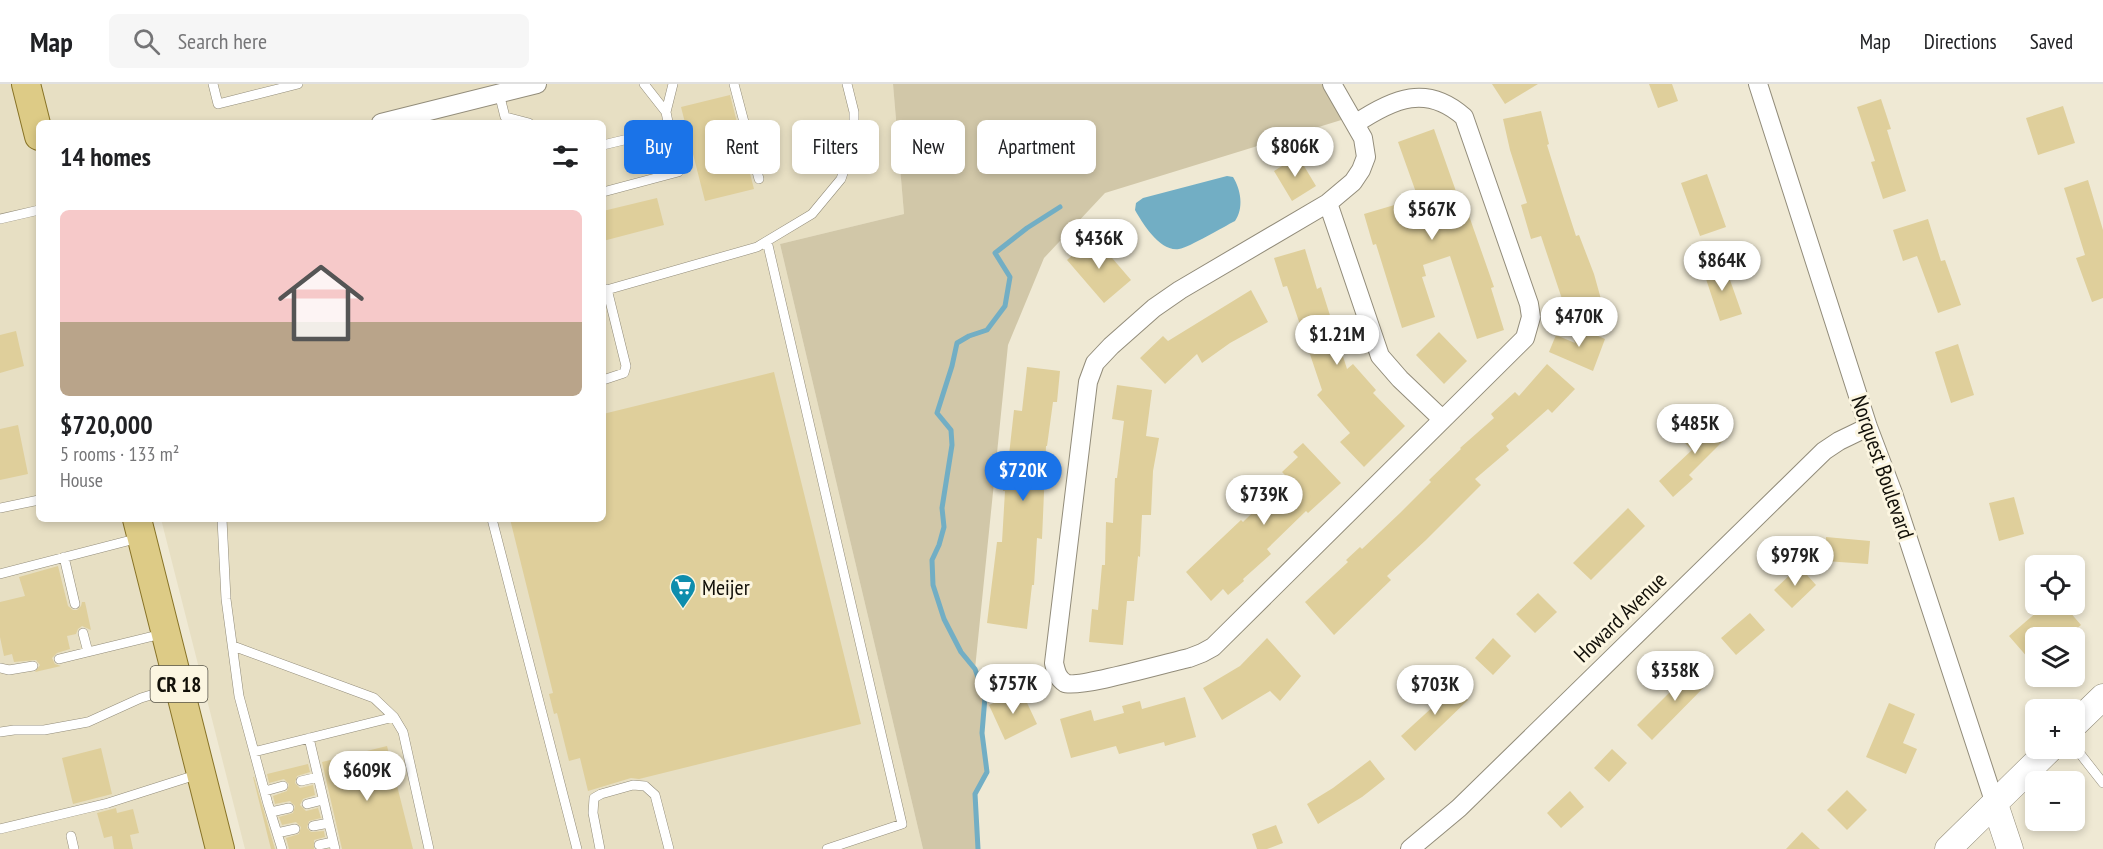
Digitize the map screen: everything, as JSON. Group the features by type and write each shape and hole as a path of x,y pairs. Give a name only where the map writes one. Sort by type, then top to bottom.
{"main road":[{"path":"26,84 36,124"},
{"name":"CR 18","path":"139,528 220,849"}],"street":[{"path":"393,120 537,84"},
{"path":"1332,84 1363,138 1366,157 1353,182 1328,204 1180,290 1111,346 1095,363 1088,382 1054,663 1056,675 1064,683 1073,685 1189,658 1213,647 1525,338 1531,317 1529,304 1464,117 1445,98 1432,94 1402,95 1355,124"},
{"name":"Norquest Boulevard","path":"1758,84 1868,428 1893,493 2010,849"},
{"path":"1328,204 1380,356 1400,379 1442,419"},
{"name":"Howard Avenue","path":"1410,849 1459,808 1824,451 1839,441 1868,428"},
{"path":"2085,714 2103,697"},
{"path":"1948,849 2040,759"}],"lane":[{"path":"213,84 218,104 298,84"},
{"path":"644,84 666,112 668,120"},
{"path":"666,112 673,84"},
{"path":"734,84 759,179"},
{"path":"606,290 757,247 812,214 841,179 854,141 854,112 847,84"},
{"path":"499,93 505,117 517,120"},
{"path":"606,144 624,140"},
{"path":"606,191 670,174"},
{"path":"0,219 36,211"},
{"path":"766,241 902,824 827,849"},
{"path":"606,294 626,366 624,373 606,379"},
{"path":"0,507 36,501"},
{"path":"222,522 226,599 239,696 282,849"},
{"path":"493,522 577,849"},
{"path":"0,574 64,557 139,528"},
{"path":"64,557 75,604"},
{"path":"82,633 88,652"},
{"path":"59,659 166,633"},
{"path":"233,646 374,698 394,717 403,732 429,849"},
{"path":"0,668 9,670 33,666"},
{"path":"0,732 44,730 88,722 141,698 179,686"},
{"path":"254,752 394,717"},
{"path":"309,738 334,845 319,845"},
{"path":"2084,759 2103,783"},
{"path":"0,829 108,803 201,773"},
{"path":"302,782 318,777"},
{"path":"600,849 593,813 594,798 633,785 645,786 655,795 669,849"},
{"path":"264,791 283,786"},
{"path":"307,804 323,800"},
{"path":"271,812 289,808"},
{"path":"313,826 329,823"},
{"path":"277,832 295,829"},
{"path":"71,836 75,849"}],"shaded area":[{"path":"0,84 893,84 896,120 891,120 891,174 901,174 904,214 780,244 923,849 245,849 162,522 606,522 606,120 36,120 36,522 138,522 220,849 0,849"},
{"path":"893,84 1332,84 1351,117 1105,193 1044,258 1008,345 975,669 985,697 982,733 987,772 975,794 978,849 923,849 780,244 904,214 901,174 965,174 965,120 896,120"}],"water":[{"path":"1227,176 1233,177 1240,193 1240,210 1235,221 1179,249 1172,249 1159,242 1135,210 1136,203 1143,198"}],"building":[{"path":"1492,84 1538,84 1505,104"},
{"path":"1649,84 1672,84 1678,101 1658,108"},
{"path":"730,95 736,120 705,120 705,174 750,174 754,189 705,201 693,154 693,120 684,120 681,107"},
{"path":"1881,99 1891,129 1887,130 1906,191 1883,199 1871,162 1875,161 1857,107"},
{"path":"2063,106 2075,143 2038,155 2026,118"},
{"path":"1541,111 1549,144 1547,145 1562,193 1576,236 1579,235 1594,274 1604,310 1569,320 1541,236 1531,239 1521,205 1527,203 1503,119"},
{"path":"1434,129 1464,214 1468,213 1494,287 1491,288 1504,330 1477,339 1450,256 1423,265 1426,276 1422,277 1435,317 1402,328 1376,244 1373,245 1364,214 1418,198 1398,142"},
{"path":"1298,156 1316,186 1292,201 1274,171"},
{"path":"1707,174 1726,227 1700,236 1681,183"},
{"path":"2088,180 2103,230 2103,298 2092,302 2076,258 2085,255 2064,188"},
{"path":"657,198 664,225 606,240 606,210"},
{"path":"1928,219 1941,261 1945,260 1961,305 1938,313 1917,256 1903,261 1893,230"},
{"path":"1094,237 1131,280 1104,303 1067,260"},
{"path":"1305,249 1317,289 1321,287 1347,369 1353,364 1376,390 1373,393 1405,426 1364,467 1340,442 1350,433 1317,395 1322,390 1287,286 1283,287 1274,258"},
{"path":"1724,263 1742,314 1720,321 1703,270"},
{"path":"1251,290 1268,322 1230,343 1202,363 1197,354 1165,384 1140,358 1163,336 1168,341"},
{"path":"1569,323 1605,339 1593,371 1549,352 1556,335 1575,343"},
{"path":"16,331 24,366 0,373 0,335"},
{"path":"1439,332 1467,361 1444,384 1416,355"},
{"path":"1958,344 1974,395 1951,403 1935,352"},
{"path":"1547,364 1575,389 1552,413 1548,409 1506,446 1509,450 1475,479 1481,485 1387,576 1391,580 1334,635 1305,602 1348,562 1346,560 1360,547 1362,549 1431,482 1429,480 1460,448 1494,418 1491,414 1515,392 1519,396"},
{"path":"1027,367 1060,371 1057,402 1053,402 1046,446 1042,539 1037,538 1034,585 1032,585 1027,629 987,623 997,542 1002,542 1006,455 1009,455 1014,410 1022,411"},
{"name":"Meijer","path":"774,372 861,724 639,779 631,778 588,791 580,758 569,761 557,713 554,714 549,694 553,693 511,522 606,522 606,413"},
{"path":"1117,385 1152,390 1146,436 1159,438 1153,471 1151,515 1142,515 1140,557 1138,556 1134,601 1127,601 1123,645 1089,642 1092,609 1098,610 1102,565 1105,565 1106,522 1113,523 1115,478 1117,478 1124,421 1112,419"},
{"path":"1714,415 1731,433 1689,475 1693,479 1673,497 1659,481 1692,450 1685,443"},
{"path":"18,425 28,474 0,480 0,429"},
{"path":"1303,443 1341,483 1308,513 1306,511 1267,549 1271,554 1243,579 1244,581 1228,595 1223,589 1211,601 1186,572 1241,520 1243,522 1288,478 1282,472 1298,457 1293,452"},
{"path":"2014,497 2024,534 1999,541 1989,503"},
{"path":"1628,508 1645,526 1591,580 1573,563"},
{"path":"1826,537 1870,541 1868,564 1825,561"},
{"path":"58,566 68,606 77,610 82,602 85,602 91,630 82,626 76,634 67,636 70,649 57,653 52,658 55,664 61,666 35,672 40,665 36,660 14,662 12,654 4,656 0,637 0,602 25,596 19,577"},
{"path":"1799,566 1816,585 1792,608 1774,590"},
{"path":"1538,593 1557,612 1535,633 1516,614"},
{"path":"1750,613 1765,630 1736,655 1721,638"},
{"path":"2033,615 2072,615 2081,625 2079,627 2025,627 2025,654 2009,636"},
{"path":"1267,638 1301,676 1280,701 1270,691 1222,720 1203,688 1240,666"},
{"path":"1493,638 1511,656 1493,675 1475,658"},
{"path":"1699,663 1713,678 1652,740 1637,725"},
{"path":"1451,682 1468,700 1415,751 1401,736 1436,704 1433,700"},
{"path":"1021,690 1037,724 1005,740 989,705"},
{"path":"1185,697 1196,737 1165,746 1164,742 1119,754 1116,746 1071,758 1060,719 1091,710 1094,721 1124,713 1122,706 1140,701 1142,709"},
{"path":"1889,703 1915,714 1903,743 1917,749 1906,774 1866,757"},
{"path":"387,746 413,849 342,849 322,762"},
{"path":"101,748 112,794 73,804 62,758"},
{"path":"1612,749 1627,763 1609,782 1594,768"},
{"path":"1370,760 1385,779 1362,797 1318,824 1307,804"},
{"path":"308,764 310,772 297,776 295,783 300,788 313,785 315,795 303,799 300,805 306,811 318,808 321,818 309,821 307,828 311,832 324,831 325,837 314,840 314,849 289,849 286,838 299,834 301,827 296,822 282,825 279,817 293,813 295,806 290,801 275,804 273,796 287,791 289,784 284,779 269,783 267,774"},
{"path":"254,777 275,849 271,849"},
{"path":"1847,790 1867,810 1847,830 1827,810"},
{"path":"1570,791 1584,807 1561,828 1547,813"},
{"path":"116,808 117,813 133,809 139,833 130,835 133,849 114,849 112,836 104,838 97,813"},
{"path":"1276,825 1283,843 1267,849 1257,849 1252,834"},
{"path":"1802,832 1820,849 1786,849"}],"waterway":[{"path":"978,849 975,794 987,772 982,733 985,697 975,669 961,652 944,619 933,585 932,560 944,527 942,508 952,445 951,430 937,413 957,343 987,330 1005,306 1010,277 995,253 1027,228 1060,207"}],"place":[{"name":"Meijer","path":"683,610"}]}
